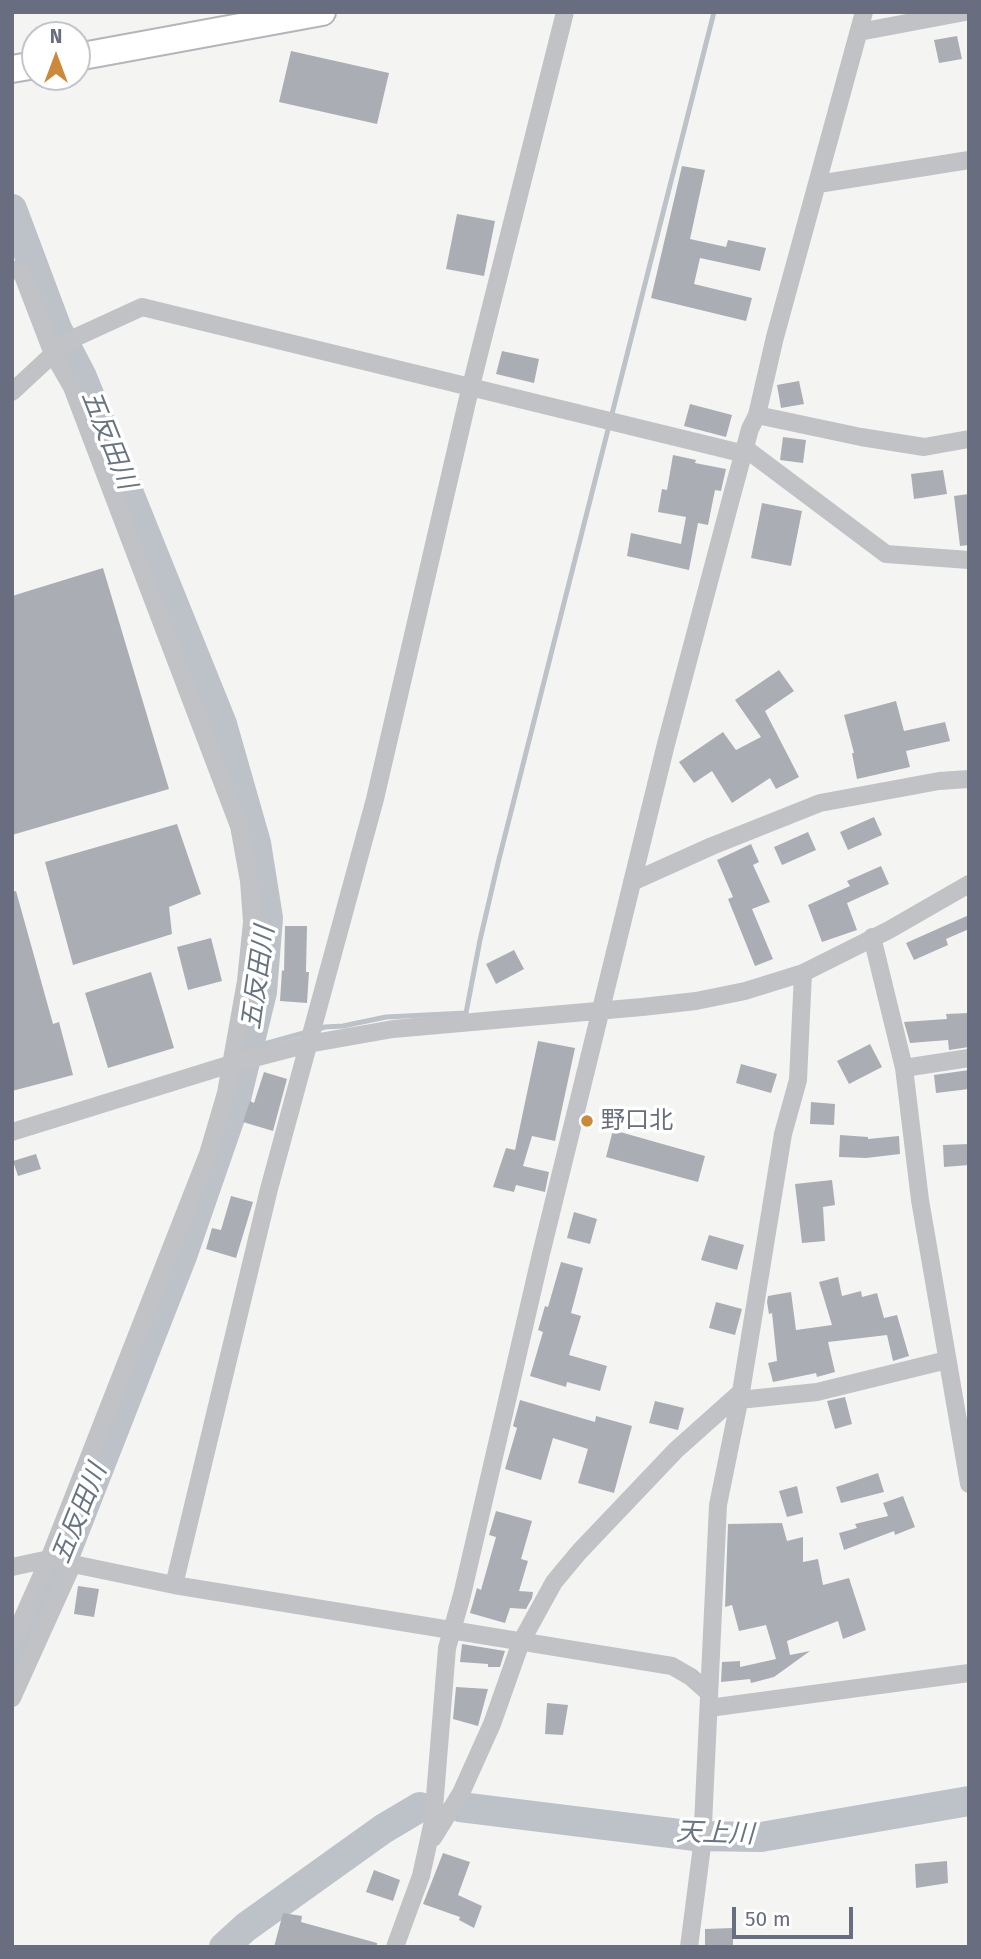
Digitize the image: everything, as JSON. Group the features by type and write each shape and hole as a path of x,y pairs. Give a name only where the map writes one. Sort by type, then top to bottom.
{"highway":[{"path":"91,54 240,20 322,12"}],"street":[{"path":"174,1585 236,1323 310,1035 375,799 471,388 565,12"},
{"path":"395,1947 422,1875 433,1821 451,1630 462,1595 541,1254 666,744 864,12"},
{"path":"859,32 965,12"},
{"path":"818,184 969,160"},
{"path":"12,269 22,273 53,353 72,387 239,826 249,881 252,922 242,1062 226,1093 208,1154 50,1559 12,1642"},
{"path":"12,392 53,353 70,341 142,307 620,425 745,452 886,554 969,560"},
{"path":"757,415 924,447 969,439"},
{"path":"632,882 712,846 820,803 939,781 969,779"},
{"path":"12,1132 242,1062 310,1035 696,1001 745,991 803,973 969,884"},
{"path":"872,937 904,1068 920,1200 947,1360 962,1395 969,1484"},
{"path":"689,1947 703,1832 718,1506 740,1396 783,1134 798,1080 803,973"},
{"path":"904,1068 969,1058"},
{"path":"427,1847 461,1793 487,1736 521,1642 554,1582 676,1450 740,1396 817,1392 947,1360"},
{"path":"14,1561 50,1559 174,1585 672,1666 691,1677 709,1701"},
{"path":"12,1698 72,1563"},
{"path":"709,1701 969,1672"}],"building":[{"path":"957,36 962,59 939,63 934,40"},
{"path":"291,51 389,73 377,124 279,102"},
{"path":"682,166 705,170 690,239 726,247 728,240 766,248 760,271 700,258 694,284 752,298 746,321 651,298"},
{"path":"457,214 495,221 484,276 446,269"},
{"path":"502,351 539,359 534,383 496,374"},
{"path":"799,381 804,404 781,408 777,385"},
{"path":"690,404 732,415 726,437 684,426"},
{"path":"783,437 806,440 803,463 780,460"},
{"path":"673,455 696,460 695,463 726,469 721,491 715,490 708,525 698,523 689,570 627,556 631,533 681,544 686,517 658,512 662,489 667,490"},
{"path":"943,470 947,494 914,499 911,474"},
{"path":"969,494 969,545 960,546 954,496"},
{"path":"762,503 802,511 791,566 751,558"},
{"path":"103,568 169,789 12,835 12,596"},
{"path":"779,670 794,691 765,711 799,777 776,789 770,778 732,803 712,771 694,783 679,762 723,732 736,750 761,737 735,700"},
{"path":"896,701 904,731 945,722 950,741 906,751 910,767 857,779 854,753 844,715"},
{"path":"874,817 882,835 848,850 840,832"},
{"path":"177,824 201,894 169,907 172,934 73,965 45,862"},
{"path":"808,832 816,850 782,865 774,847"},
{"path":"751,844 759,862 753,865 770,902 752,909 773,959 755,966 728,899 733,897 717,860"},
{"path":"881,866 889,884 847,903 857,930 822,942 808,905 850,886 847,881"},
{"path":"16,891 53,1024 59,1022 73,1075 12,1091 12,892"},
{"path":"969,915 969,929 946,939 948,945 914,960 906,943"},
{"path":"285,926 307,926 307,1003 280,1001"},
{"path":"211,938 222,981 188,990 177,947"},
{"path":"514,950 524,969 496,984 486,964"},
{"path":"151,972 174,1048 108,1068 85,993"},
{"path":"969,1013 969,1047 949,1050 948,1040 910,1043 904,1022 947,1019 946,1014"},
{"path":"538,1041 575,1048 555,1141 532,1136 523,1166 549,1172 545,1192 516,1185 514,1192 493,1187 506,1148 515,1150"},
{"path":"870,1044 882,1067 849,1084 837,1061"},
{"path":"741,1064 777,1074 771,1093 736,1083"},
{"path":"969,1070 969,1089 936,1093 934,1075"},
{"path":"264,1072 287,1079 273,1131 243,1122 250,1101 254,1103"},
{"path":"811,1102 835,1104 834,1125 810,1124"},
{"path":"613,1130 705,1156 698,1182 606,1157"},
{"path":"840,1135 868,1139 899,1136 900,1154 866,1158 839,1157"},
{"path":"969,1144 969,1165 944,1167 943,1145"},
{"path":"36,1154 41,1169 18,1176 13,1161"},
{"path":"832,1180 835,1205 823,1207 825,1241 802,1243 795,1184"},
{"path":"231,1196 253,1202 236,1258 206,1249 212,1228 221,1230"},
{"path":"574,1212 597,1219 590,1244 567,1238"},
{"path":"709,1235 744,1245 737,1270 701,1260"},
{"path":"561,1262 583,1268 571,1313 581,1316 569,1355 607,1366 600,1391 567,1382 566,1387 530,1376 543,1332 538,1330 545,1306 548,1307"},
{"path":"838,1277 842,1296 861,1291 862,1297 877,1293 884,1318 897,1315 909,1356 893,1361 887,1335 828,1342 835,1372 773,1382 768,1363 777,1361 768,1296 791,1292 796,1330 832,1325 819,1282"},
{"path":"716,1302 742,1309 735,1335 709,1328"},
{"path":"845,1397 852,1424 835,1429 827,1401"},
{"path":"520,1400 595,1422 596,1416 632,1426 614,1493 578,1483 588,1449 553,1438 541,1480 505,1469 517,1428 513,1426"},
{"path":"655,1401 684,1408 678,1430 649,1423"},
{"path":"878,1473 884,1492 841,1503 836,1487"},
{"path":"797,1486 803,1513 787,1517 779,1491"},
{"path":"903,1496 915,1527 895,1535 894,1531 844,1550 839,1533 857,1528 855,1524 888,1516 883,1503"},
{"path":"496,1511 532,1521 521,1559 528,1561 519,1591 533,1592 532,1598 526,1609 510,1608 505,1623 470,1613 477,1588 481,1590 496,1537 489,1535"},
{"path":"782,1523 787,1541 803,1537 803,1562 818,1559 823,1585 849,1578 866,1630 843,1639 838,1621 787,1641 790,1655 810,1651 774,1677 751,1683 750,1679 721,1682 722,1662 740,1661 740,1667 776,1659 766,1625 739,1631 732,1605 725,1607 728,1524"},
{"path":"78,1586 99,1589 94,1617 74,1614"},
{"path":"462,1644 505,1651 500,1667 460,1662"},
{"path":"456,1687 488,1689 478,1726 453,1719"},
{"path":"547,1703 568,1705 563,1735 545,1734"},
{"path":"443,1853 470,1862 458,1895 482,1906 474,1928 459,1920 460,1917 423,1904"},
{"path":"947,1861 948,1883 916,1888 915,1864"},
{"path":"374,1870 400,1880 393,1901 366,1892"},
{"path":"283,1913 302,1916 301,1922 377,1943 377,1947 274,1947"},
{"path":"733,1928 733,1947 705,1947 705,1929"}],"waterway":[{"path":"250,1048 325,1027 386,1017 466,1013 498,863 714,12"},
{"name":"五反田川","path":"12,209 57,329 82,377 222,724 256,843 268,918 262,992 235,1103 182,1256 64,1557 12,1667"},
{"name":"天上川","path":"460,1807 695,1836 761,1837 969,1801"},
{"name":"天上川","path":"224,1947 246,1927 383,1829 420,1807"}],"place":[{"name":"野口北","path":"587,1121"}]}
